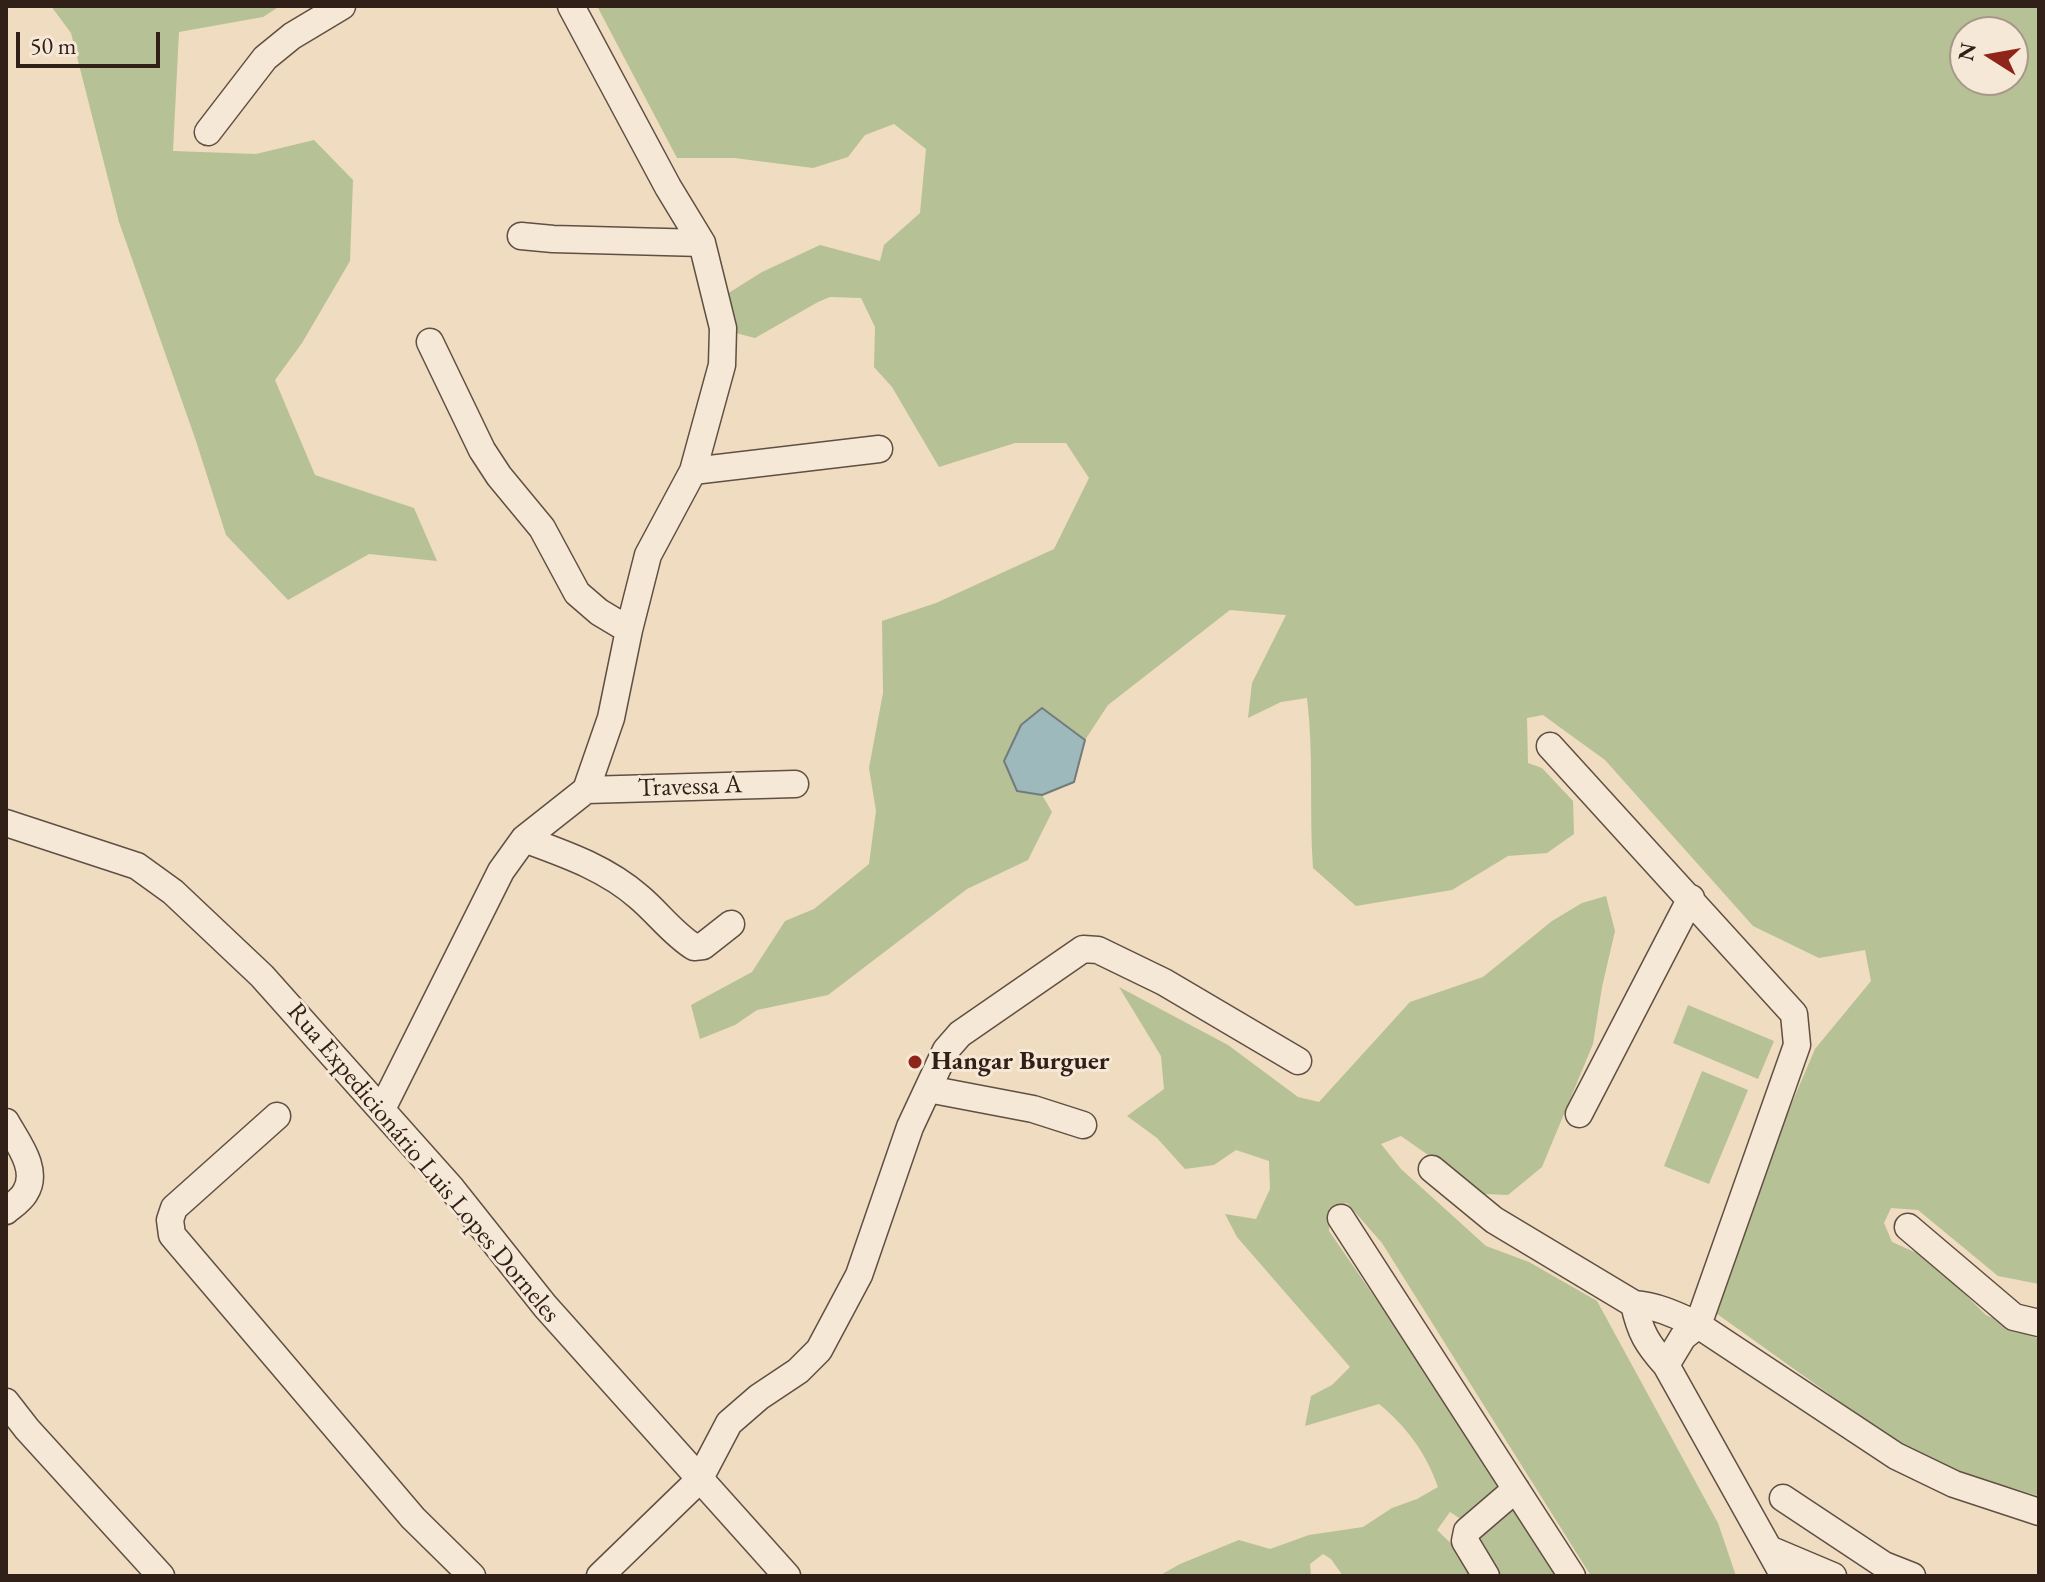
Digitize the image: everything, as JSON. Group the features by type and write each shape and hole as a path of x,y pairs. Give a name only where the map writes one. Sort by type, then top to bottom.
{"street":[{"path":"208,132 265,58 292,36 342,6"},
{"path":"382,1109 501,871 524,839 586,790 611,718 648,555 693,471 722,365 723,328 702,243 668,187 571,6"},
{"path":"521,236 702,243"},
{"path":"430,342 482,450 542,528 577,593 599,612 629,630"},
{"path":"693,471 879,449"},
{"path":"1550,746 1794,1014 1797,1045 1698,1325 1683,1337 1666,1365"},
{"name":"Travessa A","path":"586,790 795,784"},
{"name":"Rua Expedicionário Luis Lopes Dorneles","path":"6,823 137,866 173,892 262,976 452,1189 545,1306 787,1576"},
{"path":"524,839 567,854 610,875 694,947 703,946 731,924"},
{"path":"1579,1114 1691,898"},
{"path":"600,1576 699,1480 729,1423 759,1397 798,1371 819,1350 859,1275 910,1127 946,1050 960,1034 1083,949 1098,950 1164,982 1298,1061"},
{"path":"928,1089 1033,1109 1083,1125"},
{"path":"277,1116 174,1208 170,1220 172,1235 413,1518 472,1576"},
{"path":"6,1122 29,1166 30,1179 25,1194 6,1211"},
{"path":"1432,1169 1494,1220 1634,1304 1659,1308 1698,1325 1896,1456 1954,1484 2039,1512"},
{"path":"1341,1218 1572,1576"},
{"path":"1908,1227 2014,1317 2039,1323"},
{"path":"1634,1304 1646,1343 1666,1365 1784,1576"},
{"path":"6,1402 161,1576"},
{"path":"1486,1576 1465,1541 1467,1531 1516,1489"},
{"path":"1783,1498 1884,1565 1912,1576"},
{"path":"1769,1549 1833,1576"}],"green space":[{"path":"51,6 280,6 263,17 179,32 173,151 256,154 314,140 353,180 350,261 302,343 275,380 315,475 414,508 437,561 369,554 288,600 226,535 119,222 71,33"},
{"path":"597,6 2039,6 2039,1284 1998,1276 1918,1210 1891,1208 1884,1223 1892,1242 1928,1258 1986,1315 2039,1339 2039,1496 1924,1462 1713,1311 1711,1292 1815,1049 1871,981 1865,950 1819,958 1753,926 1605,760 1543,715 1527,718 1528,763 1542,768 1573,801 1574,834 1547,853 1508,856 1452,890 1356,906 1313,868 1307,698 1281,702 1248,718 1252,683 1286,615 1230,610 1108,705 1085,740 1042,708 1017,791 1042,795 1052,812 1028,860 967,889 828,995 757,1010 735,1025 700,1039 691,1005 752,972 785,921 814,909 869,864 876,811 869,768 883,693 882,621 936,603 1054,549 1089,478 1066,443 1015,443 939,467 892,387 874,367 875,327 861,298 830,297 755,338 732,332 727,294 762,272 820,245 880,261 884,245 920,213 926,149 894,124 865,135 848,157 813,168 734,158 677,158"},
{"path":"1606,896 1615,931 1593,1044 1542,1167 1508,1195 1484,1194 1401,1136 1381,1144 1401,1169 1486,1246 1529,1262 1597,1301 1718,1523 1736,1576 1591,1576 1382,1243 1347,1203 1329,1209 1329,1231 1465,1428 1561,1576 1493,1576 1467,1523 1450,1512 1437,1530 1461,1553 1476,1576 1343,1576 1331,1559 1323,1554 1310,1564 1311,1576 1159,1576 1239,1540 1270,1549 1309,1535 1363,1527 1392,1508 1438,1487 1414,1441 1379,1404 1305,1426 1311,1396 1332,1385 1350,1367 1237,1237 1225,1214 1256,1219 1270,1189 1269,1161 1236,1150 1214,1165 1185,1169 1157,1138 1127,1116 1164,1089 1161,1056 1119,987 1228,1045 1298,1097 1319,1102 1410,1002 1483,977 1552,921 1582,903"},
{"path":"1688,1005 1774,1041 1758,1079 1673,1043"},
{"path":"1702,1071 1748,1090 1709,1184 1664,1166"}],"water":[{"path":"1042,708 1085,740 1074,782 1042,795 1017,791 1004,761 1021,725"}],"place":[{"name":"Hangar Burguer","path":"915,1062"}]}
